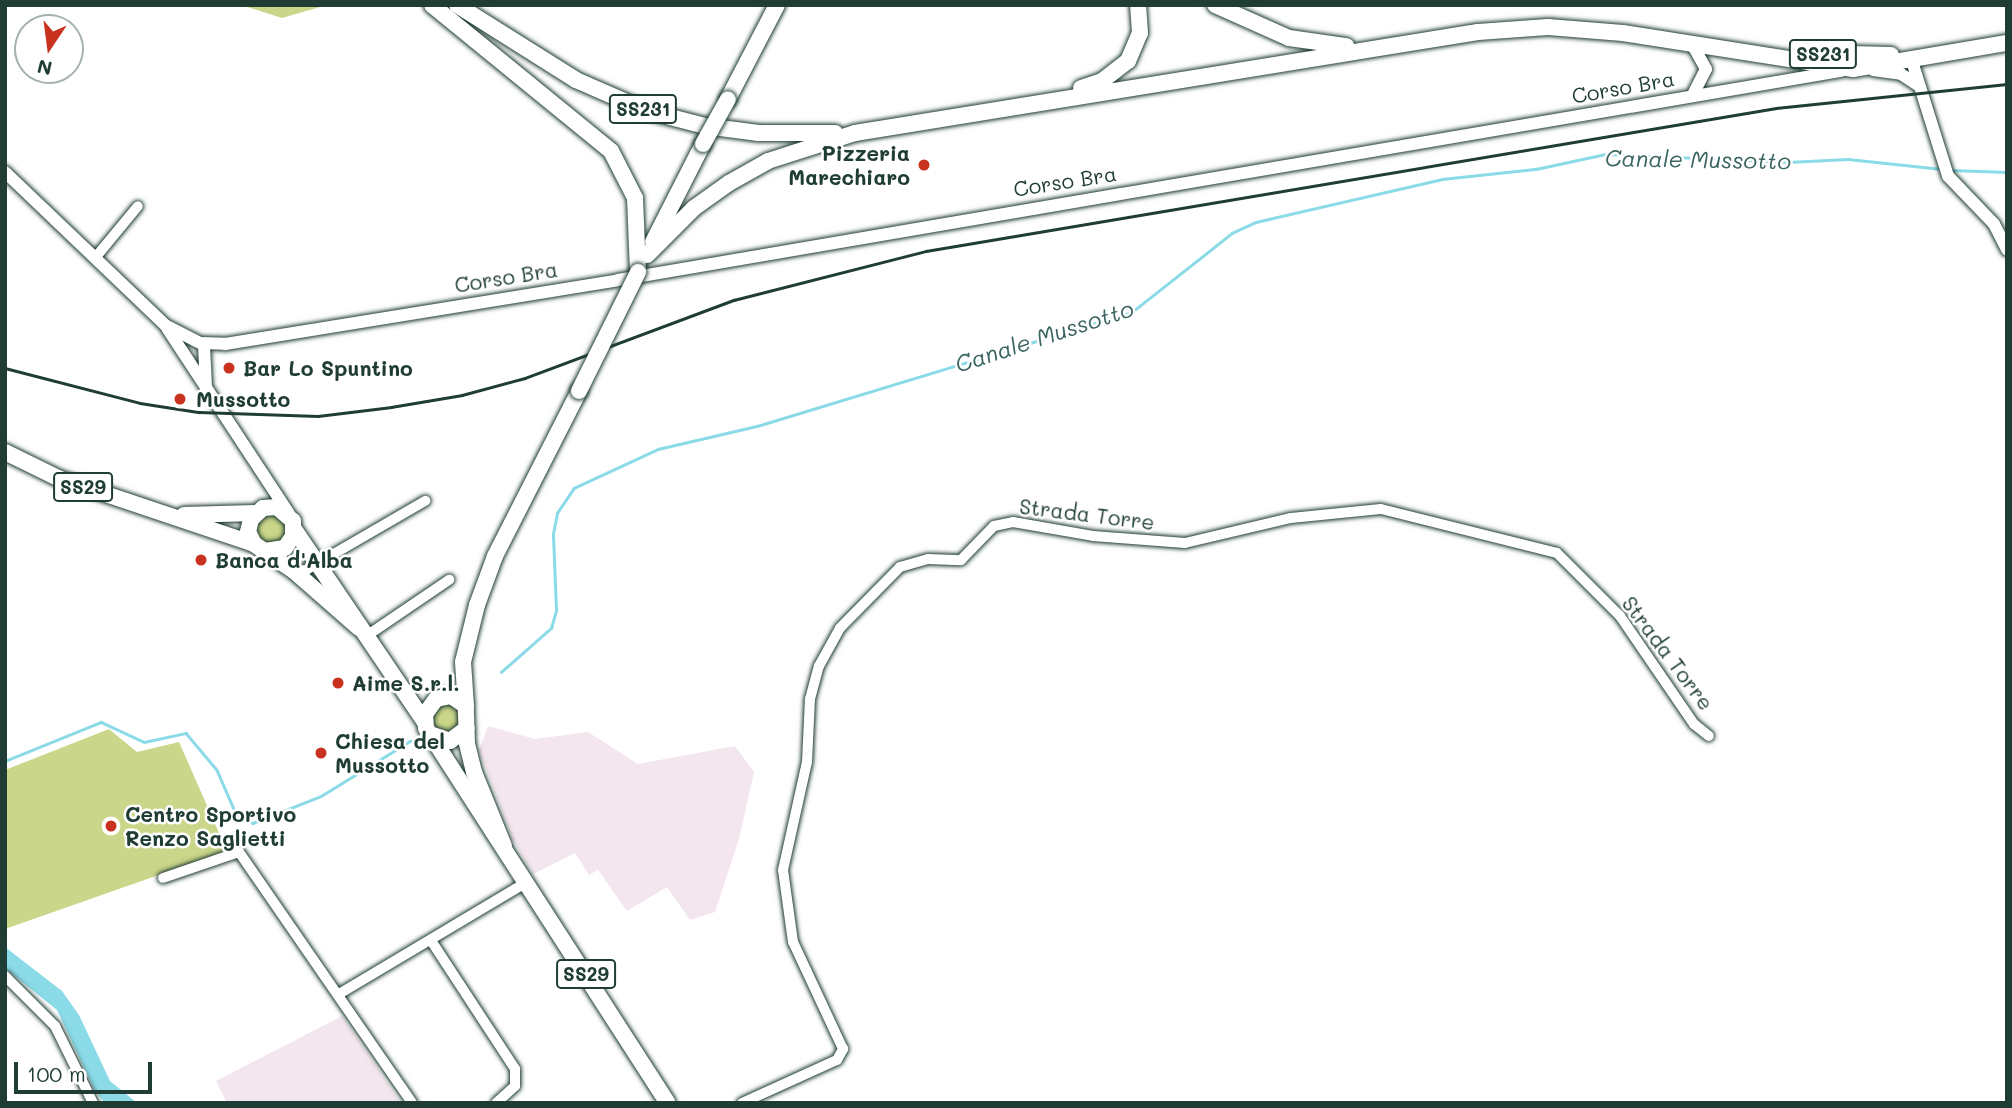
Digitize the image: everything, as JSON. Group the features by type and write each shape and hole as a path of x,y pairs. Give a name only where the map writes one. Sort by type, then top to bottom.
{"main road":[{"path":"432,5 611,151 635,198 641,261"},
{"name":"SS231","path":"457,5 576,80 647,111 705,126 758,133 855,132 1380,47 1548,27 1735,48 1853,69"},
{"path":"463,662 440,697 427,708 427,727 450,741 467,728 463,662 469,630 495,556 641,261 778,5"},
{"path":"965,115 1102,81 1128,61 1135,48 1140,33 1138,5"},
{"path":"1215,5 1289,38 1380,47"},
{"name":"SS231","path":"1735,48 1911,58 2007,43"},
{"name":"Corso Bra","path":"1853,69 1911,58"},
{"path":"641,261 694,208 729,183 768,161 855,132"},
{"name":"SS29","path":"5,452 58,478 163,513 207,521 259,548 294,571 362,632"},
{"path":"277,507 292,522 285,548 259,548 248,525 259,511 277,507"},
{"name":"SS29","path":"207,521 259,511"},
{"name":"SS29","path":"292,522 668,1103"},
{"path":"400,688 466,706"},
{"name":"SS29","path":"467,728 474,772 504,846"}],"street":[{"path":"1691,42 1706,69 1692,96"},
{"path":"1911,58 1948,176 1994,224 2007,250"},
{"path":"1853,69 1886,71 1918,85"},
{"name":"Corso Bra","path":"197,353 225,344 1853,69"},
{"path":"6,174 197,353 206,388 292,522"},
{"path":"95,258 138,206"},
{"path":"259,511 268,501 268,484"},
{"path":"294,571 302,572 317,560 425,501"},
{"name":"Strada Torre","path":"742,1103 837,1060 843,1049 793,942 783,870 807,762 810,699 819,666 840,628 900,568 928,559 961,560 994,526 1013,522 1093,536 1185,543 1291,518 1381,509 1557,553 1620,616 1694,723 1709,736"},
{"path":"362,632 449,580"},
{"path":"163,878 239,852 330,988 340,994 412,1103"},
{"path":"340,994 432,942 527,882"},
{"path":"432,942 516,1069 515,1086 496,1103"},
{"path":"5,976 55,1026 93,1103"}],"shaded area":[{"path":"488,726 535,739 588,732 638,764 735,746 754,772 739,839 715,912 690,920 667,887 627,911 598,870 589,875 575,853 533,874 513,840 479,750"},
{"path":"342,1016 401,1103 227,1103 216,1081"}],"green space":[{"path":"241,5 327,5 282,18"},
{"path":"271,515 281,519 285,529 281,539 271,543 261,539 257,529 261,519"},
{"path":"447,704 457,708 461,718 457,728 447,732 437,728 433,718 437,708"},
{"name":"Centro Sportivo Renzo Saglietti","path":"109,729 137,752 179,742 227,851 5,929 5,770"}],"water":[{"path":"5,947 62,991 79,1015 110,1081 137,1103 105,1103 95,1091 57,1010 5,968"}],"waterway":[{"name":"Canale Mussotto","path":"501,672 551,628 556,610 553,534 557,513 574,488 658,449 757,426 1132,312 1232,233 1256,222 1442,179 1536,169 1606,154 1788,162 1848,159 1941,169"},
{"name":"Canale Mussotto","path":"1951,170 2007,172"},
{"name":"Canale Mussotto","path":"5,761 101,722 144,742 186,733 217,770 237,816 253,823 321,796 410,741"}],"railway":[{"path":"5,368 140,403 199,412 318,416 391,407 462,395 525,378 734,300 926,251 1776,108 2007,84"}],"place":[{"name":"Pizzeria Marechiaro","path":"924,165"},
{"name":"Bar Lo Spuntino","path":"229,368"},
{"name":"Mussotto","path":"180,399"},
{"name":"Banca d'Alba","path":"201,560"},
{"name":"Aime S.r.l.","path":"338,683"},
{"name":"Chiesa del Mussotto","path":"321,753"},
{"name":"Centro Sportivo Renzo Saglietti","path":"111,826"}]}
